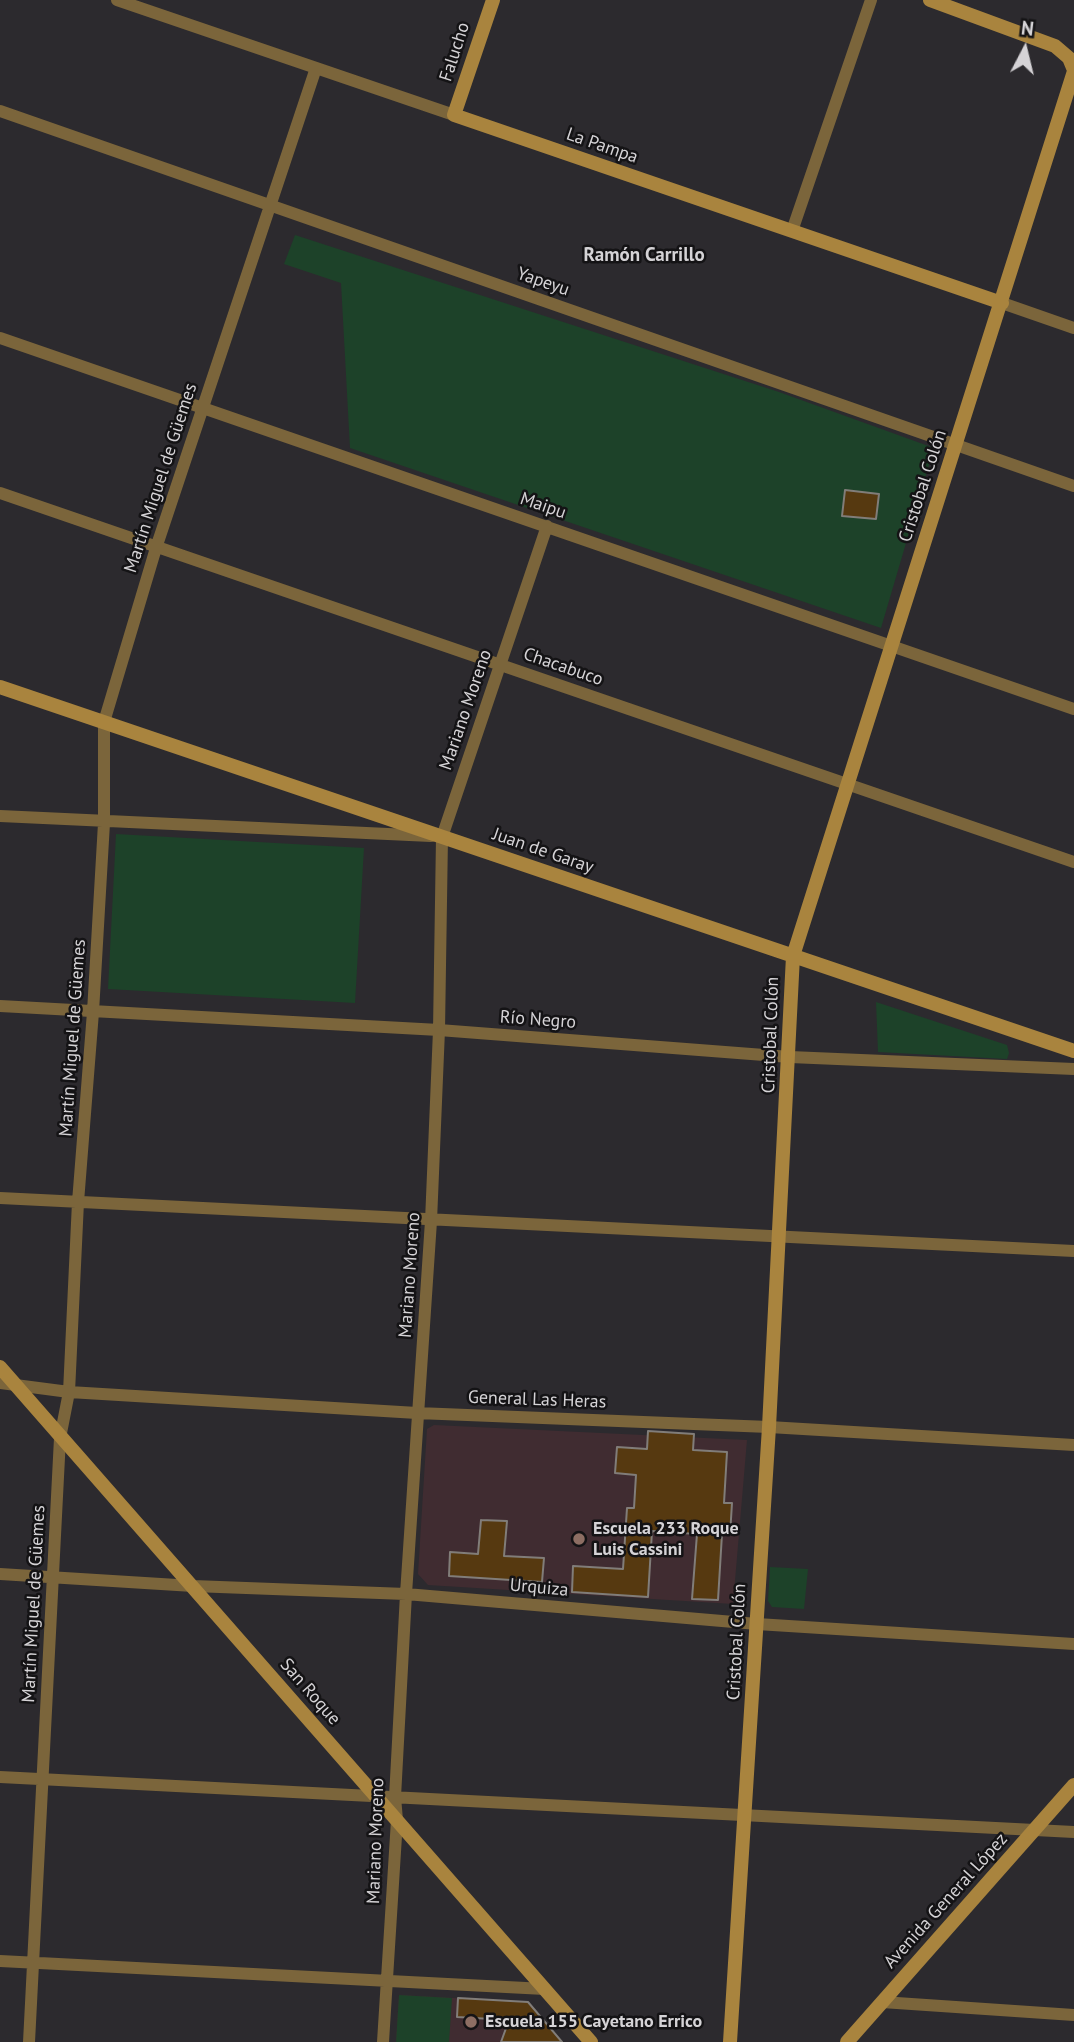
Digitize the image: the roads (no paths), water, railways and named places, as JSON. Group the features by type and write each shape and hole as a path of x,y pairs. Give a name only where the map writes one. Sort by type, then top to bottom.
{"street":[{"name":"Falucho","path":"454,116 493,0"},
{"path":"792,231 871,0"},
{"path":"930,0 1055,46 1072,66"},
{"name":"La Pampa","path":"122,1 1074,328"},
{"name":"Cristobal Colón","path":"730,2042 769,1427 790,1057 793,956 1002,303 1072,66"},
{"name":"Martín Miguel de Güemes","path":"29,2042 60,1438 69,1392 78,1202 104,824 104,722 156,548 316,68"},
{"name":"Yapeyu","path":"0,111 1074,486"},
{"name":"Maipu","path":"0,338 1074,709"},
{"name":"Chacabuco","path":"0,493 1074,862"},
{"name":"Mariano Moreno","path":"383,2042 397,1821 395,1797 406,1594 431,1221 439,1030 442,836 547,526"},
{"name":"Juan de Garay","path":"0,687 1074,1051"},
{"path":"0,816 104,824 442,836"},
{"name":"Río Negro","path":"0,1006 439,1030 790,1057 1074,1069"},
{"path":"0,1198 1074,1251"},
{"name":"San Roque","path":"0,1367 7,1384 60,1438 193,1587 591,2042"},
{"name":"General Las Heras","path":"7,1384 69,1392 417,1413 769,1427 1074,1445"},
{"name":"Urquiza","path":"0,1574 193,1587 406,1594 757,1624 1074,1644"},
{"path":"0,1777 1074,1832"},
{"name":"Avenida General López","path":"847,2042 1074,1785"},
{"path":"0,1961 545,1989"},
{"path":"882,2002 1074,2015"}],"place":[{"name":"Escuela 233 Roque Luis Cassini","path":"579,1539"},
{"name":"Escuela 155 Cayetano Errico","path":"471,2022"}],"district":[{"name":"Ramón Carrillo","path":"644,256"}]}
